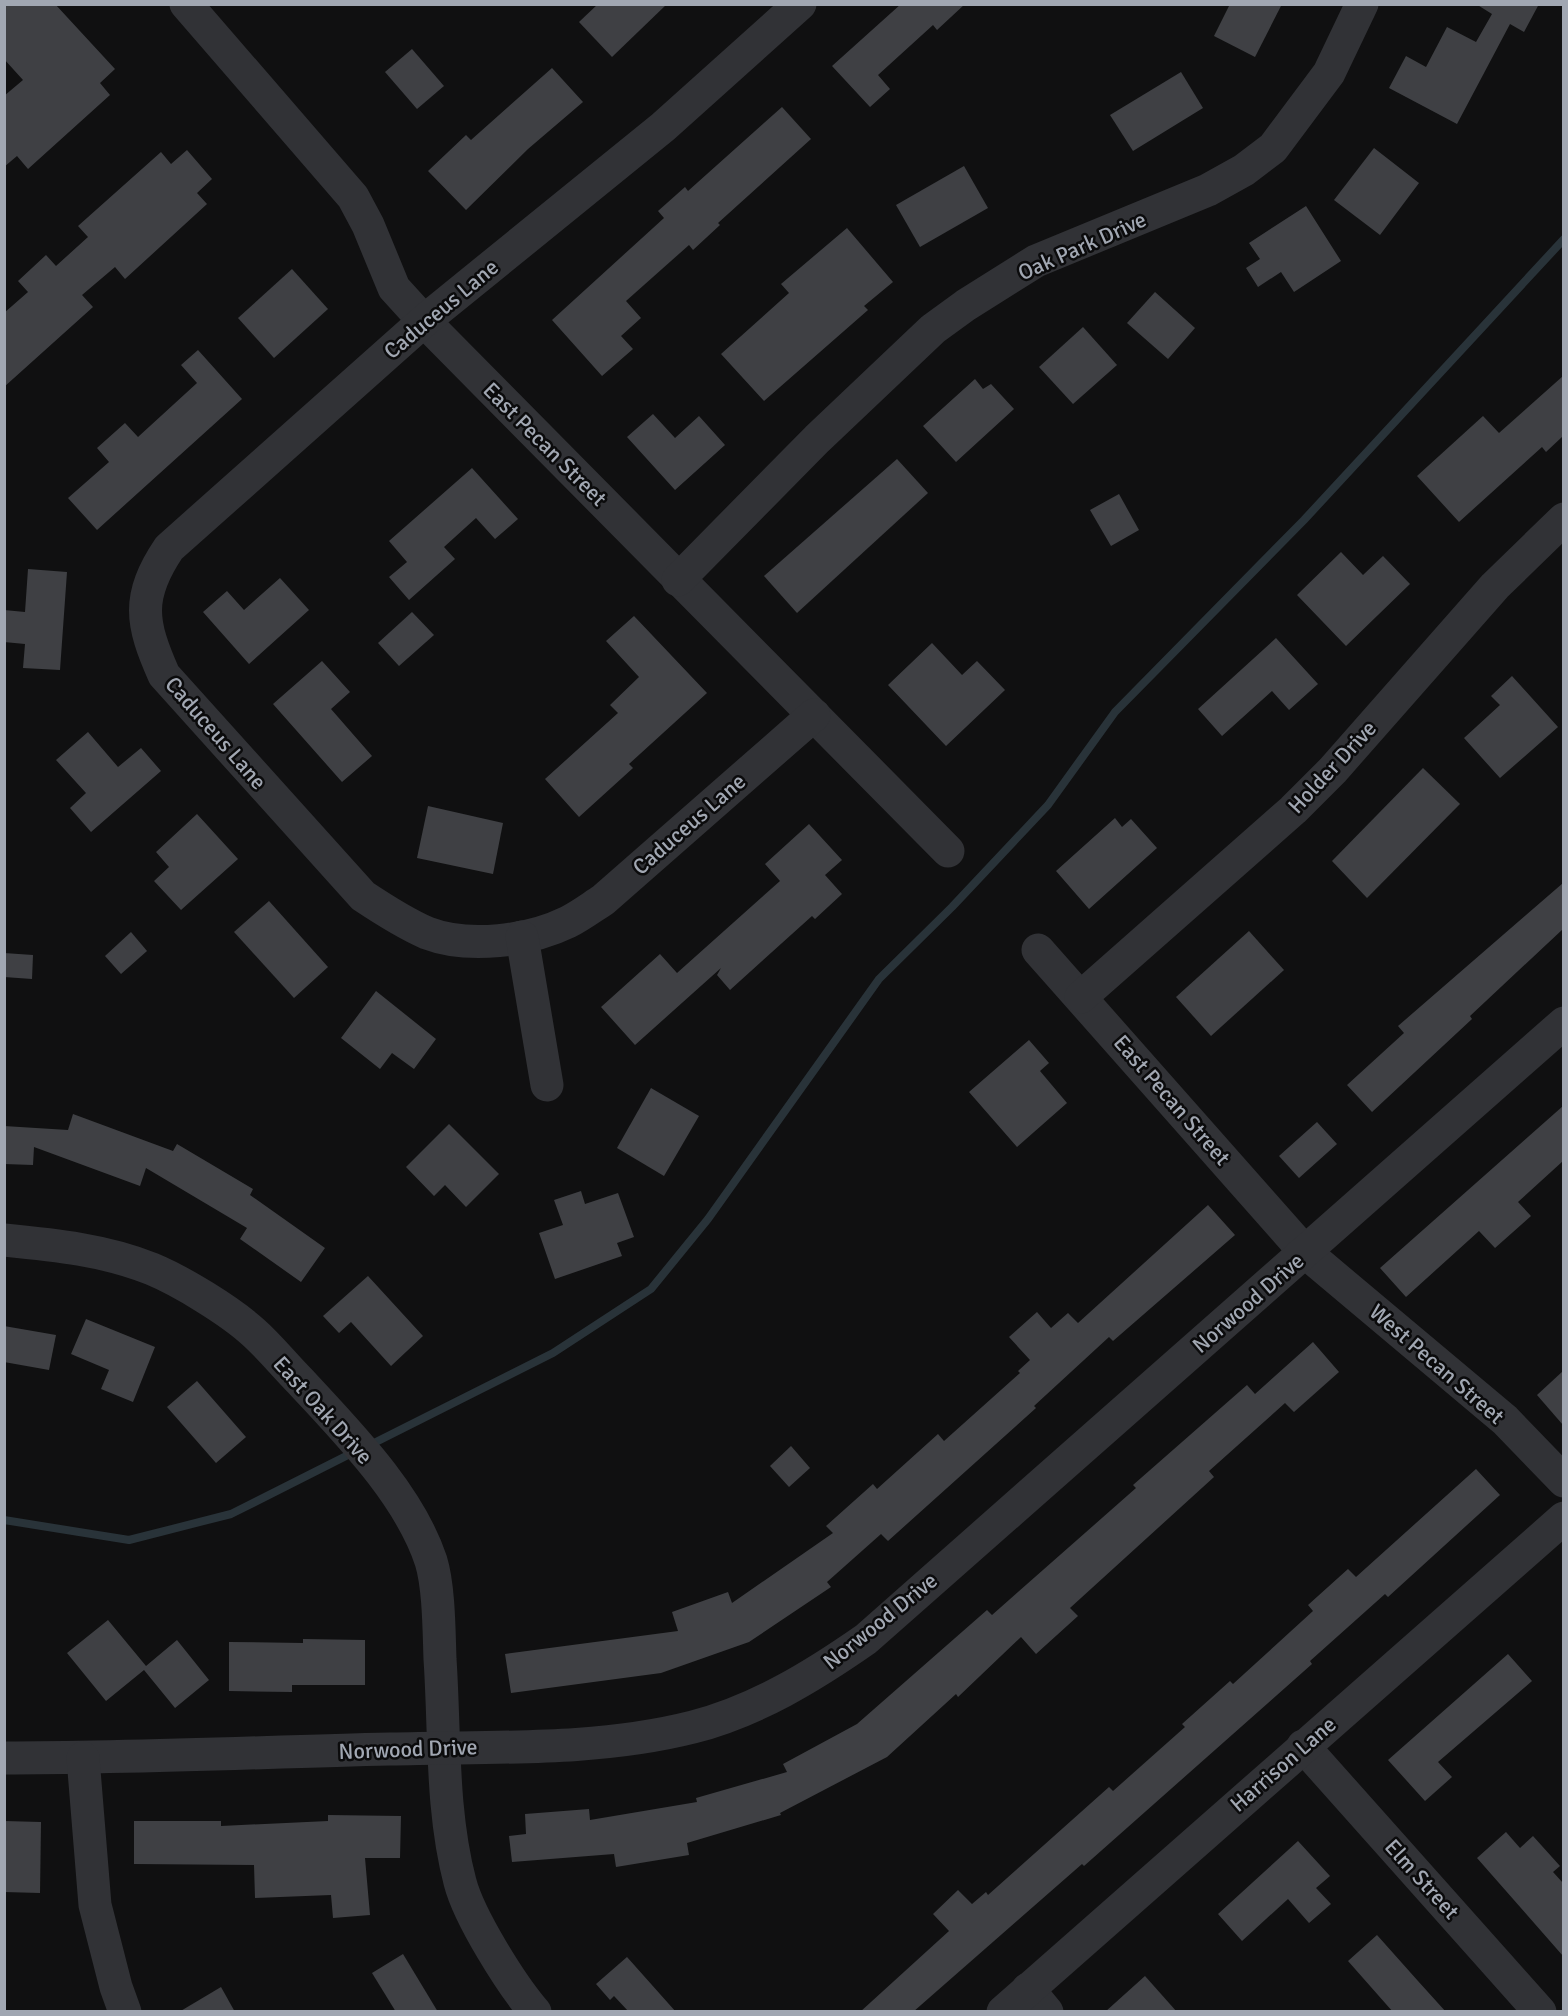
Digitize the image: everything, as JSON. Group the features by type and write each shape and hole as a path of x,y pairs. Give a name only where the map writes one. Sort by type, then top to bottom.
{"street":[{"name":"East Pecan Street","path":"186,4 354,197 368,225 393,288 678,580 948,851"},
{"name":"Caduceus Lane","path":"800,4 663,128 424,321 169,548 153,573 144,606 148,641 164,675 363,896 399,920 430,934 459,940 522,938 568,922 603,900 814,715"},
{"name":"Oak Park Drive","path":"678,580 825,431 933,329 966,305 1036,261 1208,190 1244,170 1273,148 1329,73 1362,4"},
{"name":"Holder Drive","path":"1081,997 1293,810 1333,770 1495,586 1563,519"},
{"path":"522,938 547,1085"},
{"name":"East Pecan Street","path":"1038,950 1305,1252"},
{"name":"Norwood Drive","path":"4,1758 83,1758 580,1744 654,1735 727,1716 792,1687 866,1639 1563,1023"},
{"name":"East Oak Drive","path":"4,1240 68,1247 122,1258 154,1270 191,1290 252,1331 337,1421 405,1506 431,1562 438,1614 443,1748 451,1840 460,1885 490,1947 535,2012"},
{"name":"West Pecan Street","path":"1305,1252 1505,1420 1563,1480"},
{"name":"Harrison Lane","path":"1003,2012 1038,2000 1303,1746 1563,1518"},
{"name":"Elm Street","path":"1303,1746 1540,2012"},
{"path":"83,1758 95,1905 116,1988 125,2012"}],"building":[{"path":"4,4 55,4 115,69 100,83 110,95 28,169 17,156 4,167 4,96 23,80 4,59"},
{"path":"598,4 667,4 612,57 579,22"},
{"path":"901,4 965,4 937,30 933,25 878,75 890,89 870,107 832,66"},
{"path":"1230,4 1282,4 1255,57 1214,36"},
{"path":"1476,4 1539,4 1524,32 1510,24 1457,124 1389,88 1406,56 1426,67 1447,27 1476,42 1492,14"},
{"path":"412,49 444,86 417,109 385,72"},
{"path":"552,68 583,102 528,149 466,210 428,171 466,135 471,140"},
{"path":"1181,72 1203,108 1133,151 1110,115"},
{"path":"782,107 811,139 718,223 720,225 693,250 689,245 626,301 641,318 621,336 633,349 602,376 552,320 664,218 658,211 685,187 688,191"},
{"path":"1374,148 1419,183 1380,235 1334,200"},
{"path":"187,150 212,179 197,193 207,204 125,279 115,267 82,295 93,307 4,387 4,313 28,292 18,281 46,255 56,266 88,237 78,226 161,152 171,164"},
{"path":"964,166 988,208 920,247 896,205"},
{"path":"1306,206 1341,261 1294,292 1281,272 1258,287 1246,268 1260,259 1249,243"},
{"path":"847,228 893,282 864,306 868,310 764,401 721,354 789,293 781,284"},
{"path":"292,269 328,309 274,358 238,318"},
{"path":"1155,292 1195,328 1168,359 1127,323"},
{"path":"1083,327 1117,365 1073,404 1039,367"},
{"path":"198,350 242,399 97,530 68,498 109,462 97,448 125,423 138,437 197,383 181,365"},
{"path":"1563,376 1563,436 1546,452 1542,447 1459,522 1417,476 1483,416 1499,433"},
{"path":"975,379 983,389 991,384 1014,409 956,462 923,426"},
{"path":"653,414 675,438 699,416 725,445 675,490 627,437"},
{"path":"897,459 928,493 797,613 764,576"},
{"path":"472,468 518,519 495,539 476,518 444,547 455,559 409,600 389,577 407,562 389,541"},
{"path":"1119,494 1139,530 1111,546 1090,510"},
{"path":"1341,552 1363,575 1383,556 1410,584 1346,646 1297,595"},
{"path":"28,569 67,572 60,670 23,668 25,644 4,642 4,610 25,612"},
{"path":"280,578 309,610 249,664 203,612 227,591 244,610"},
{"path":"412,612 434,635 399,666 378,643"},
{"path":"634,616 707,693 629,764 633,768 579,817 545,779 618,713 610,705 639,677 606,641"},
{"path":"1276,638 1318,684 1289,710 1272,691 1222,736 1198,709"},
{"path":"932,643 962,675 977,661 1005,690 946,746 888,685"},
{"path":"322,661 350,692 331,709 372,756 342,782 273,704"},
{"path":"1512,676 1558,727 1500,778 1464,738 1500,705 1491,696"},
{"path":"88,732 118,767 141,748 161,771 91,832 70,808 86,793 56,760"},
{"path":"1423,768 1460,804 1367,898 1332,861"},
{"path":"428,806 503,823 493,874 417,858"},
{"path":"197,814 238,859 181,910 154,881 169,867 156,852"},
{"path":"1115,818 1122,827 1131,819 1157,848 1089,909 1056,871"},
{"path":"809,824 842,860 825,875 842,894 815,919 812,916 730,990 717,975 721,968 635,1045 601,1007 660,954 677,973 780,881 765,864"},
{"path":"1563,883 1563,929 1470,1016 1472,1019 1372,1112 1347,1085 1404,1033 1398,1026"},
{"path":"269,901 328,967 294,998 234,932"},
{"path":"1249,931 1284,970 1211,1036 1176,997"},
{"path":"131,932 147,951 121,974 105,956"},
{"path":"4,953 33,955 32,979 4,977"},
{"path":"376,991 436,1039 414,1069 392,1053 380,1069 341,1038"},
{"path":"1029,1040 1049,1063 1040,1071 1067,1103 1017,1147 969,1092"},
{"path":"651,1088 699,1116 664,1176 617,1148"},
{"path":"1563,1106 1563,1161 1518,1202 1531,1216 1495,1248 1479,1231 1406,1297 1380,1268"},
{"path":"73,1114 173,1151 177,1144 253,1189 250,1195 325,1248 301,1282 240,1239 247,1228 146,1168 140,1186 34,1147 33,1165 4,1164 4,1126 68,1130"},
{"path":"1317,1122 1337,1144 1299,1178 1279,1156"},
{"path":"449,1124 499,1174 466,1207 445,1185 434,1196 406,1167"},
{"path":"581,1191 585,1204 618,1193 634,1237 617,1243 622,1256 555,1279 539,1233 563,1225 554,1200"},
{"path":"1208,1205 1235,1235 1113,1341 1109,1337 1034,1406 1036,1408 888,1541 881,1534 827,1582 831,1587 749,1642 661,1673 511,1693 505,1654 678,1631 672,1612 728,1592 732,1603 833,1533 826,1526 873,1484 877,1489 938,1434 944,1441 1020,1373 1018,1371 1030,1360 1009,1337 1037,1312 1051,1328 1068,1313 1078,1323"},
{"path":"368,1276 423,1336 391,1366 351,1322 339,1333 323,1316"},
{"path":"86,1319 155,1347 133,1402 101,1389 109,1370 71,1354"},
{"path":"4,1326 56,1335 49,1370 4,1362"},
{"path":"1313,1342 1339,1372 1294,1412 1285,1403 1209,1471 1214,1477 1070,1608 1078,1616 1036,1654 1021,1637 958,1697 956,1694 887,1757 780,1813 781,1815 687,1843 689,1855 616,1867 614,1854 512,1862 509,1836 526,1834 525,1814 589,1809 590,1820 697,1802 696,1798 787,1772 783,1764 857,1724 987,1610 992,1615 1136,1488 1133,1485 1247,1385 1255,1394"},
{"path":"1563,1371 1563,1425 1537,1395"},
{"path":"197,1381 246,1437 216,1463 167,1407"},
{"path":"791,1446 810,1468 789,1487 770,1466"},
{"path":"1476,1469 1500,1495 1388,1597 1385,1594 1310,1661 1312,1664 1084,1866 1082,1864 913,2012 860,2012 949,1931 933,1914 958,1890 972,1904 986,1892 988,1895 1109,1787 1113,1791 1185,1727 1182,1724 1230,1681 1233,1684 1313,1611 1308,1605 1348,1569 1356,1577"},
{"path":"108,1620 146,1666 177,1640 209,1680 175,1708 144,1670 106,1701 67,1653"},
{"path":"303,1639 365,1640 365,1685 292,1685 292,1692 229,1691 229,1642 303,1643"},
{"path":"1508,1654 1532,1681 1438,1762 1452,1777 1425,1801 1388,1760"},
{"path":"328,1815 401,1816 400,1858 365,1858 370,1915 333,1918 331,1895 255,1898 254,1865 134,1864 134,1821 221,1821 221,1826 328,1821"},
{"path":"4,1821 41,1822 40,1893 4,1892"},
{"path":"1506,1832 1520,1848 1533,1836 1560,1866 1553,1872 1563,1883 1563,1956 1477,1858"},
{"path":"1298,1841 1330,1876 1316,1888 1331,1904 1309,1923 1288,1899 1242,1941 1218,1914"},
{"path":"1377,1935 1446,2012 1393,2012 1348,1961"},
{"path":"403,1954 438,2012 396,2012 372,1973"},
{"path":"627,1957 676,2012 629,2012 614,1996 610,2000 596,1984"},
{"path":"1145,1976 1177,2012 1105,2012"},
{"path":"221,1987 235,2012 179,2012"}],"waterway":[{"path":"368,1446 553,1353 651,1289 708,1219 879,979 952,907 1048,805 1115,712 1304,520 1564,239"},
{"path":"4,1520 129,1540 231,1514 356,1451"}]}
